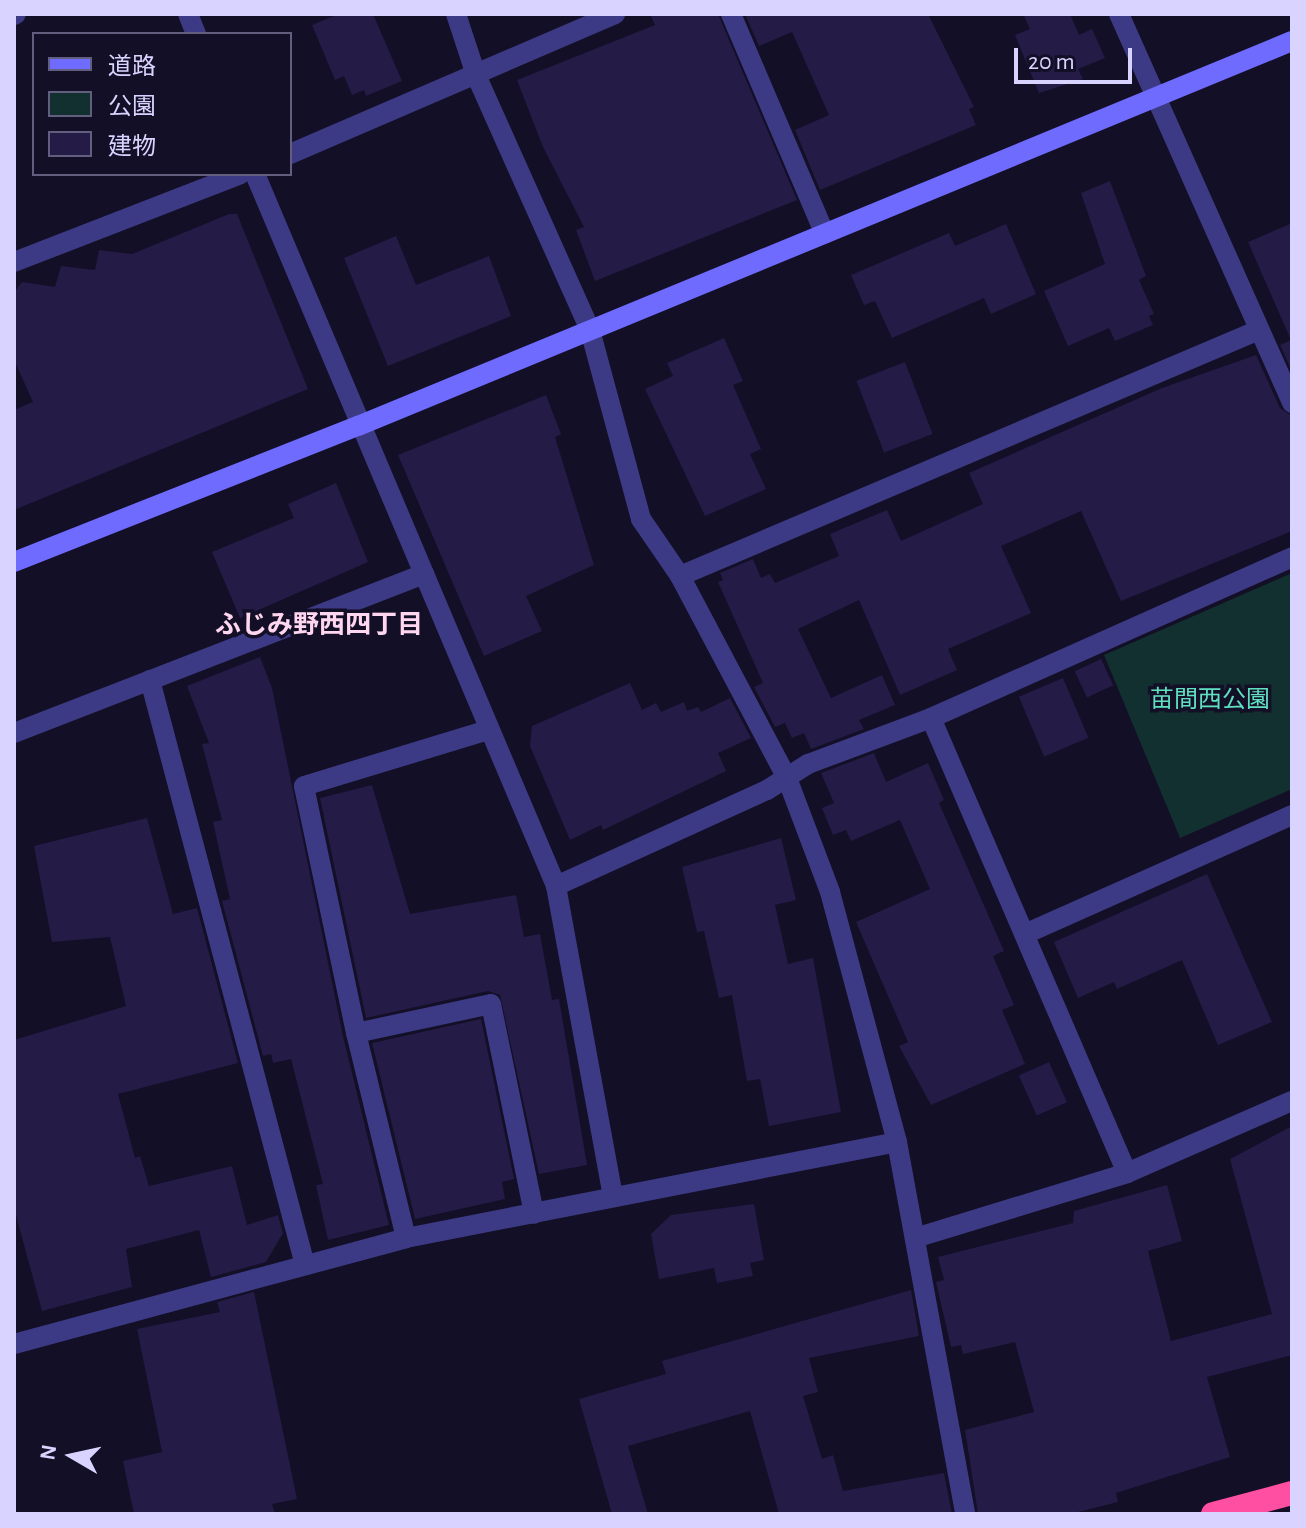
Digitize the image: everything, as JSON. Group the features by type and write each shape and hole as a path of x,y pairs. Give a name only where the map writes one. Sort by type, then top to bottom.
{"highway":[{"path":"1213,1514 1292,1493"}],"street":[{"path":"456,14 476,75 590,330 641,519 680,576 787,778 830,892 897,1142 965,1514"},
{"path":"292,153 615,14"},
{"path":"731,14 825,234"},
{"path":"1119,14 1292,403"},
{"path":"14,562 358,426 1292,41"},
{"path":"14,262 236,176"},
{"path":"256,176 358,426 556,886 613,1196"},
{"path":"680,576 1259,330"},
{"path":"556,886 787,778 808,764 931,718 1292,557"},
{"path":"14,733 424,574"},
{"path":"150,680 305,1265"},
{"path":"931,718 1127,1173"},
{"path":"406,1238 356,1033 304,786 488,730"},
{"path":"1025,934 1292,815"},
{"path":"356,1033 491,1004 534,1214"},
{"path":"915,1238 1127,1173 1292,1101"},
{"path":"14,1344 406,1238 897,1142"}],"green space":[{"name":"苗間西公園","path":"1292,573 1292,789 1180,838 1104,655"}],"building":[{"path":"339,14 373,14 402,81 366,96 364,90 352,95 344,76 335,80 312,25"},
{"path":"650,14 718,14 797,200 595,281 576,230 584,227 543,147 517,80 655,25"},
{"path":"745,14 928,14 974,107 969,109 976,125 820,190 795,130 829,115 792,32 759,46"},
{"path":"1023,14 1070,14 1079,35 1092,29 1105,58 1078,69 1083,79 1039,93 1015,35 1030,29"},
{"path":"1110,181 1146,276 1139,280 1154,314 1149,316 1153,325 1115,341 1109,328 1068,346 1044,291 1105,264 1081,193"},
{"path":"229,214 237,214 308,389 14,510 14,410 33,402 14,360 16,290 22,282 55,287 61,266 95,270 99,250 132,254"},
{"path":"1292,223 1292,371 1280,345 1291,340 1248,242"},
{"path":"1006,224 1036,294 991,314 984,298 892,338 875,301 864,305 851,275 949,233 955,246"},
{"path":"396,236 416,285 489,256 511,316 388,366 344,258"},
{"path":"724,338 743,381 733,385 761,449 750,454 766,489 705,516 645,389 673,376 667,363"},
{"path":"1256,355 1280,408 1292,416 1292,531 1121,601 1081,511 1001,546 1031,613 948,649 957,670 900,695 859,600 798,629 831,698 882,675 895,705 859,720 864,729 811,749 804,733 792,738 785,723 775,727 754,687 763,683 718,582 723,580 720,573 753,559 761,578 770,574 775,583 839,556 830,534 887,510 901,541 983,504 969,473 1162,388"},
{"path":"905,362 933,434 884,453 856,381"},
{"path":"546,395 561,434 555,437 594,565 526,596 542,631 484,656 398,455"},
{"path":"336,483 368,562 240,618 212,552 294,518 288,504"},
{"path":"260,657 272,688 343,1036 389,1225 328,1240 316,1185 323,1184 291,1059 273,1063 271,1054 263,1056 222,901 230,899 213,822 222,820 202,744 209,743 187,686"},
{"path":"1101,659 1113,685 1087,698 1075,671"},
{"path":"1063,678 1088,738 1044,757 1019,697"},
{"path":"630,683 642,710 656,703 661,712 684,702 687,711 698,707 701,712 730,698 751,738 718,753 726,771 603,830 601,825 570,840 530,746 532,726"},
{"path":"874,753 886,782 928,763 944,800 939,803 1004,951 993,956 1014,1005 1002,1010 1025,1064 931,1105 899,1046 908,1042 856,922 930,889 900,820 851,841 846,830 833,835 822,808 834,803 821,773"},
{"path":"372,785 410,914 516,895 524,937 540,934 552,1000 559,999 587,1165 539,1174 500,995 488,991 366,1018 320,798"},
{"path":"147,818 173,914 197,908 238,1063 118,1094 135,1158 140,1156 149,1186 232,1166 247,1225 278,1215 283,1233 266,1262 211,1277 199,1230 126,1249 132,1287 42,1311 14,1208 14,1040 126,1006 110,937 52,942 34,846"},
{"path":"781,838 796,900 775,905 788,964 813,958 841,1112 769,1126 760,1079 747,1081 732,995 719,998 704,931 697,932 682,867"},
{"path":"1207,874 1272,1022 1218,1045 1182,960 1117,989 1114,982 1078,998 1054,942"},
{"path":"481,1019 514,1179 502,1182 505,1199 415,1219 372,1043"},
{"path":"1049,1062 1067,1102 1037,1116 1019,1075"},
{"path":"1292,1126 1292,1355 1207,1377 1230,1457 1116,1493 1118,1502 1070,1514 978,1514 965,1430 1034,1412 1015,1342 963,1354 961,1345 951,1347 936,1282 944,1280 938,1257 1073,1223 1074,1211 1167,1185 1182,1241 1148,1251 1171,1341 1272,1314 1230,1159"},
{"path":"754,1204 764,1260 750,1263 753,1276 717,1283 714,1268 659,1279 651,1234 671,1215"},
{"path":"911,1290 919,1336 809,1358 818,1392 803,1396 822,1459 833,1455 843,1491 944,1473 952,1514 779,1514 750,1411 628,1446 648,1514 612,1514 579,1399 666,1374 662,1361"},
{"path":"254,1292 297,1499 272,1504 275,1514 134,1514 123,1461 162,1452 137,1329 220,1312 217,1302"}],"district":[{"name":"ふじみ野西四丁目","path":"319,626"}]}
